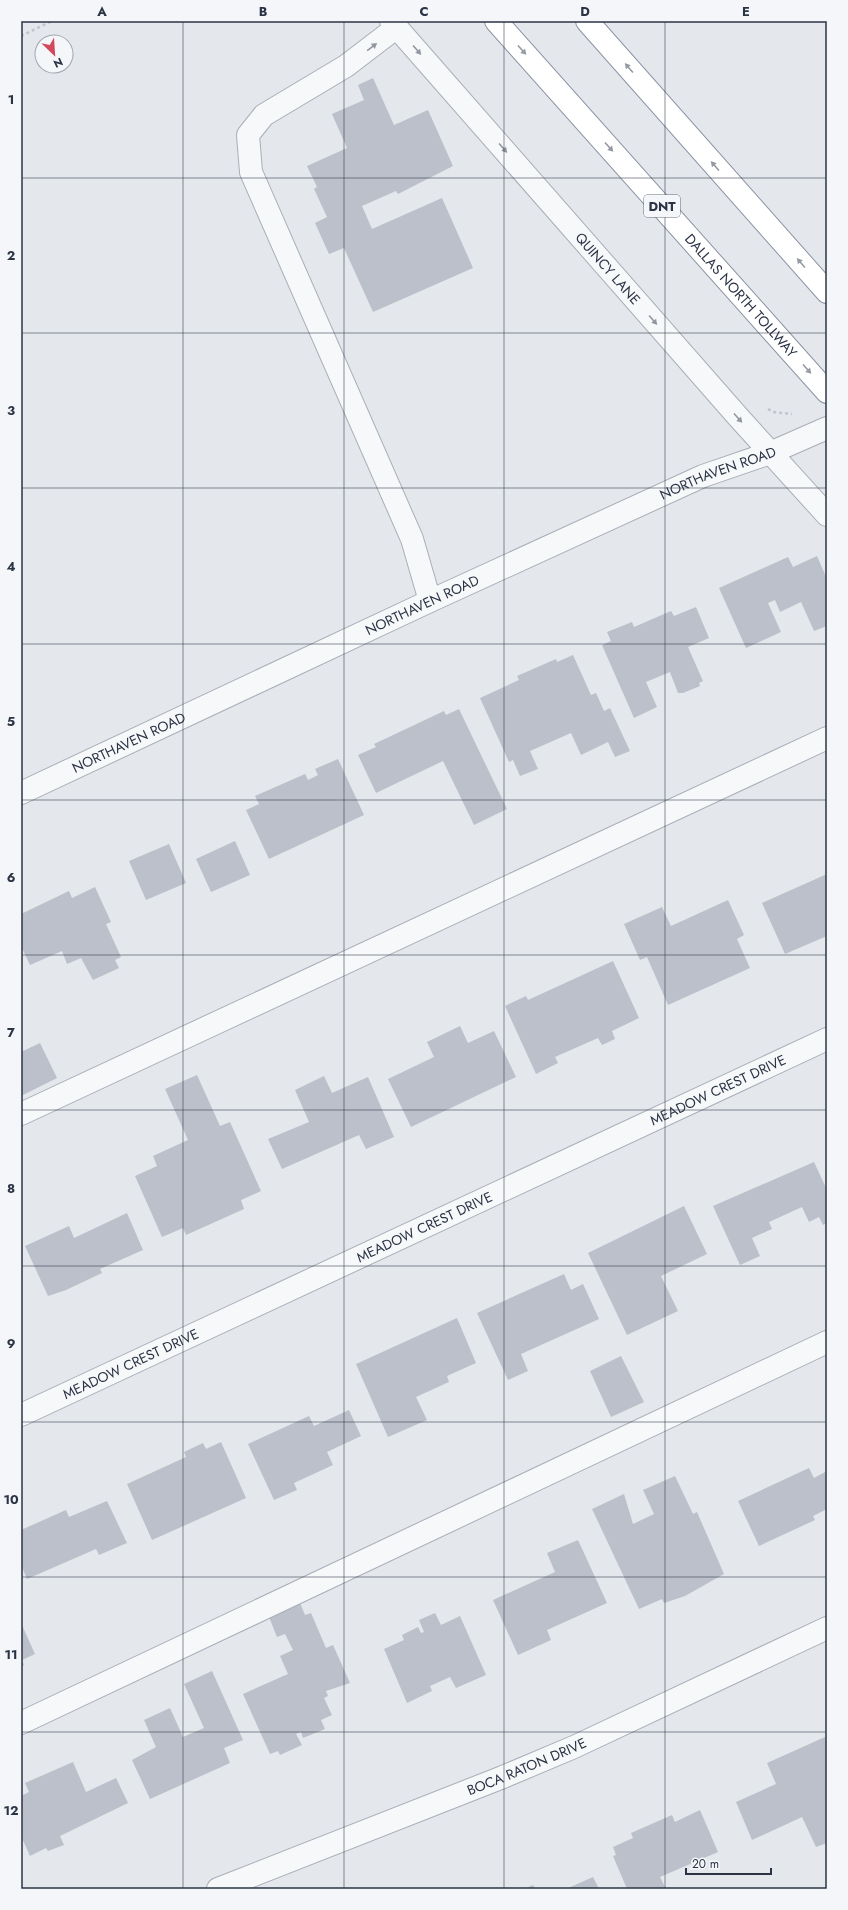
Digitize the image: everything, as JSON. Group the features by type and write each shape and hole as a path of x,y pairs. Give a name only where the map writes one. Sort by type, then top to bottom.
{"highway":[{"name":"DALLAS NORTH TOLLWAY","path":"496,21 827,392"},
{"path":"587,21 827,292"}],"street":[{"path":"394,24 346,66 264,115 248,135 251,172 412,539 430,601"},
{"name":"QUINCY LANE","path":"394,24 770,453 827,515"},
{"name":"NORTHAVEN ROAD","path":"21,793 430,601 703,476 770,453 819,431"},
{"path":"21,1114 827,738"},
{"name":"MEADOW CREST DRIVE","path":"21,1415 827,1039"},
{"path":"21,1723 827,1342"},
{"name":"BOCA RATON DRIVE","path":"218,1889 531,1765 827,1628"}],"path":[{"path":"21,36 52,21"},
{"path":"763,406 773,412 792,414 797,412"}],"building":[{"path":"373,78 394,125 428,110 453,166 398,194 396,191 362,206 372,229 442,198 473,268 373,312 344,248 329,254 315,223 327,217 314,189 317,187 307,166 347,148 332,114 364,100 358,85"},
{"path":"817,556 827,579 827,626 814,631 801,602 780,612 775,600 768,603 781,632 746,648 719,588 788,557 793,567"},
{"path":"696,607 709,638 688,647 703,681 699,683 700,686 683,693 678,693 670,672 646,682 657,707 634,718 602,645 611,641 607,632 632,622 634,627 671,611 674,616"},
{"path":"573,655 591,695 596,693 604,711 610,708 630,751 615,757 608,742 581,755 571,733 530,751 538,769 520,776 513,760 509,762 480,698 519,680 517,676 556,659 557,662"},
{"path":"459,709 507,809 474,825 443,761 376,793 358,755 376,747 374,744 444,711 446,715"},
{"path":"338,759 364,815 269,859 246,810 259,804 255,796 305,774 308,780 318,775 315,769"},
{"path":"235,841 250,875 211,892 196,859"},
{"path":"169,844 186,883 146,900 129,861"},
{"path":"827,874 827,936 785,954 762,903"},
{"path":"95,887 111,922 106,924 121,957 115,960 119,968 93,980 81,958 67,964 62,951 30,965 21,946 21,914 69,891 72,898"},
{"path":"728,900 744,935 737,939 750,968 668,1005 647,957 640,960 624,924 662,907 671,926"},
{"path":"613,961 639,1018 612,1031 615,1039 602,1045 598,1038 555,1057 558,1063 536,1074 505,1006 526,996 528,1000"},
{"path":"460,1026 468,1043 494,1031 516,1077 411,1127 388,1079 434,1057 427,1042"},
{"path":"40,1043 57,1078 21,1096 21,1052"},
{"path":"197,1075 220,1126 230,1122 261,1191 241,1200 244,1209 186,1235 183,1228 162,1237 135,1176 157,1166 153,1156 188,1140 165,1089"},
{"path":"324,1076 332,1093 368,1077 394,1137 366,1149 359,1135 282,1169 268,1139 309,1122 295,1090"},
{"path":"814,1162 827,1190 827,1223 823,1225 819,1217 809,1222 802,1207 769,1222 772,1229 752,1238 760,1256 740,1265 713,1206"},
{"path":"684,1206 707,1254 661,1276 678,1311 627,1335 588,1253"},
{"path":"127,1213 143,1250 100,1269 102,1273 66,1290 48,1296 25,1246 69,1226 74,1238"},
{"path":"564,1274 571,1290 583,1284 599,1319 521,1354 528,1371 508,1380 477,1313"},
{"path":"457,1318 476,1363 447,1376 449,1382 416,1397 427,1420 388,1437 356,1364"},
{"path":"621,1356 644,1402 611,1417 590,1371"},
{"path":"349,1410 361,1436 327,1452 333,1465 294,1483 297,1490 274,1500 248,1444 309,1416 314,1426"},
{"path":"221,1442 246,1498 152,1540 127,1484 186,1457 184,1452 203,1443 206,1449"},
{"path":"809,1468 814,1478 827,1471 827,1509 813,1516 815,1520 759,1546 738,1501"},
{"path":"675,1476 693,1514 697,1512 724,1574 685,1596 664,1603 662,1599 639,1609 592,1509 624,1494 633,1524 654,1514 643,1490"},
{"path":"107,1501 127,1543 99,1555 96,1549 27,1579 21,1565 21,1530 66,1510 69,1517"},
{"path":"578,1540 607,1603 547,1630 551,1640 518,1655 493,1600 555,1572 547,1553"},
{"path":"300,1603 305,1615 311,1613 326,1648 333,1645 350,1683 326,1691 328,1696 324,1698 332,1715 321,1720 325,1729 303,1738 301,1732 296,1734 302,1745 280,1755 278,1751 270,1754 243,1694 288,1674 280,1656 293,1650 285,1634 277,1637 269,1617"},
{"path":"435,1613 441,1625 460,1616 486,1675 456,1688 450,1677 430,1686 432,1691 407,1703 384,1649 404,1640 402,1635 418,1627 421,1633 424,1632 419,1620"},
{"path":"21,1623 35,1654 22,1660 24,1665 21,1667"},
{"path":"212,1671 243,1740 224,1748 230,1763 150,1799 132,1760 156,1747 144,1720 170,1708 183,1737 204,1728 184,1684"},
{"path":"825,1737 827,1742 827,1843 816,1847 802,1817 752,1840 736,1802 776,1784 767,1763"},
{"path":"73,1762 86,1792 116,1778 128,1803 60,1836 64,1845 48,1851 46,1848 30,1856 21,1836 21,1796 29,1792 25,1783"},
{"path":"700,1810 718,1852 660,1877 666,1889 627,1889 613,1856 616,1855 613,1847 633,1838 631,1833 672,1815 675,1822"},
{"path":"593,1877 599,1889 566,1889"},
{"path":"533,1885 535,1889 524,1889"}]}
